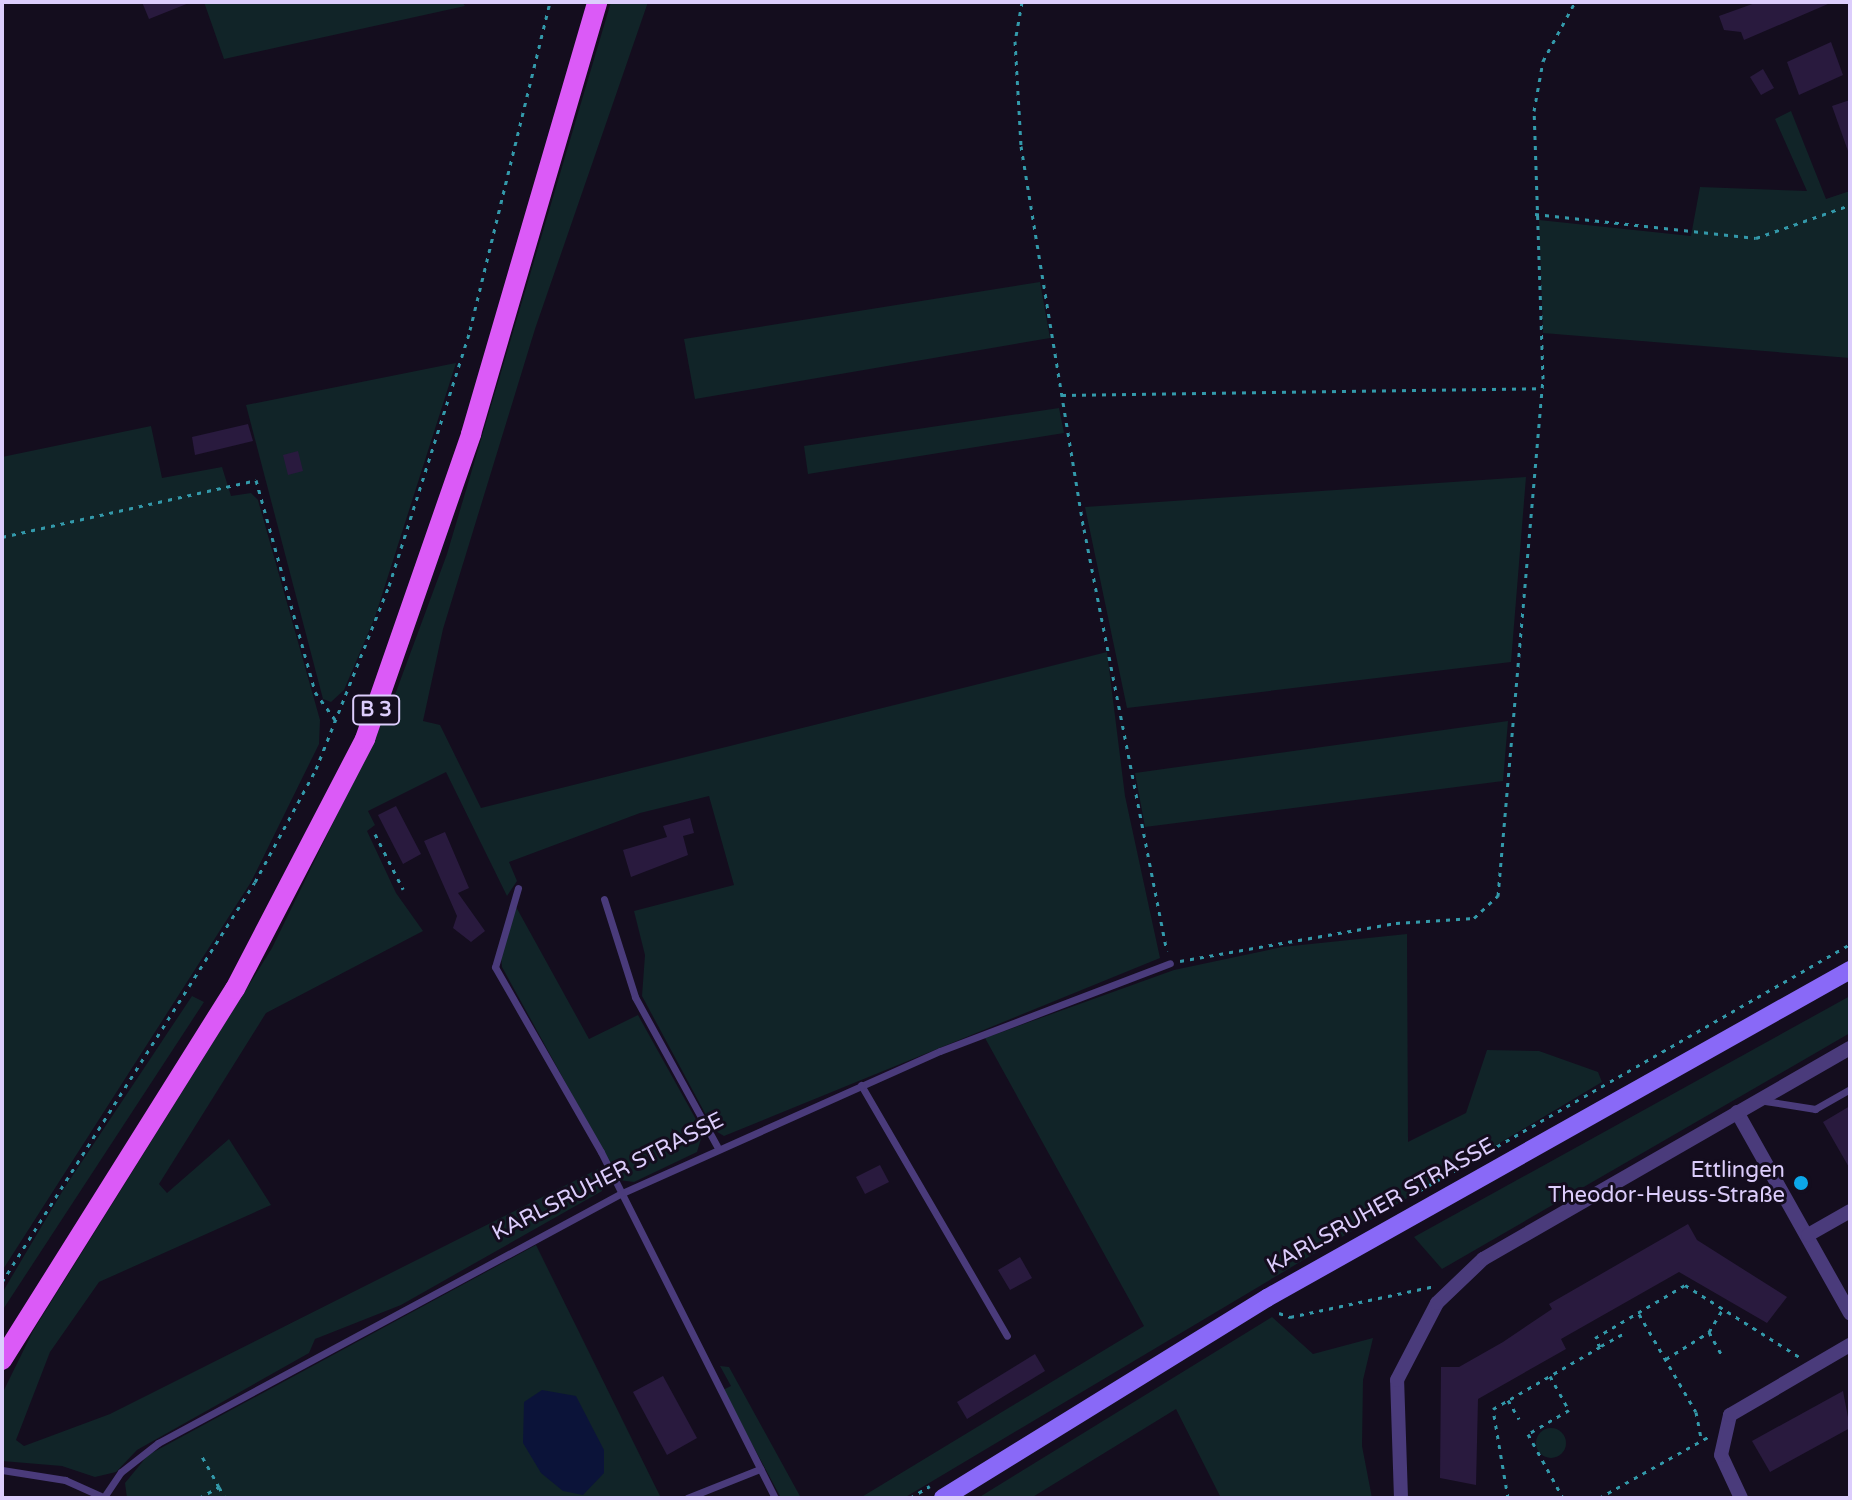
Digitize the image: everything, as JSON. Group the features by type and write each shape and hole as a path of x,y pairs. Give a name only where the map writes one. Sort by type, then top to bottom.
{"main road":[{"name":"B 3","path":"2,1360 235,989 365,739 471,434 597,2"},
{"name":"KARLSRUHER STRASSE","path":"943,1498 1267,1298 1850,970"}],"street":[{"path":"1401,1498 1397,1380 1414,1337 1445,1296 1483,1259 1850,1048"},
{"path":"1737,1112 1850,1313"},
{"path":"1808,1235 1850,1211"},
{"path":"1741,1498 1721,1455 1721,1434 1730,1415 1850,1345"}],"lane":[{"path":"518,888 495,967 620,1194 775,1498"},
{"path":"604,899 635,997 717,1146"},
{"name":"KARLSRUHER STRASSE","path":"105,1498 121,1472 158,1443 620,1194 717,1146 861,1085 1170,963"},
{"path":"861,1085 1007,1336"},
{"path":"1759,1100 1815,1109 1850,1089"},
{"path":"687,1498 760,1469"},
{"path":"2,1470 31,1473 105,1498"}],"path":[{"path":"2,1282 255,882 335,720 389,586 470,330 550,2"},
{"path":"1022,2 1015,41 1021,146 1062,395 1170,963 1396,923 1474,918 1494,903 1542,388 1534,111 1543,61 1575,2"},
{"path":"1535,214 1756,238 1850,205"},
{"path":"1062,395 1542,388"},
{"path":"2,537 256,480 315,692 335,720"},
{"path":"375,834 403,889"},
{"path":"1267,1298 1290,1317 1432,1285 1445,1296"},
{"path":"1600,1347 1595,1338 1685,1285 1796,1348 1807,1368"},
{"path":"1666,1359 1709,1332 1724,1307"},
{"path":"1639,1312 1696,1412 1701,1438"},
{"path":"1508,1498 1492,1428 1493,1409 1626,1332"},
{"path":"1709,1332 1722,1355"},
{"path":"1550,1376 1569,1410 1528,1434 1563,1498"},
{"path":"1508,1400 1519,1419"},
{"path":"1599,1498 1701,1438 1721,1434"},
{"path":"200,1453 225,1498"},
{"path":"199,1498 219,1487"}],"green space":[{"path":"204,2 462,2 465,6 224,59"},
{"path":"611,2 648,2 535,329 443,629 423,721 440,725 481,808 1107,652 1125,796 1160,958 724,1136 714,1130 642,996 645,955 634,911 734,885 709,796 640,813 509,862 517,881 507,896 446,772 368,811 375,825 367,831 396,893 423,931 266,1013 159,1184 167,1193 229,1139 271,1205 99,1282 50,1352 16,1440 24,1446 110,1414 602,1167 602,1191 401,1305 315,1339 309,1353 137,1450 116,1472 95,1477 62,1466 2,1461 2,1394 33,1331 272,948 393,700 447,554"},
{"path":"1791,111 1826,199 1850,191 1850,358 1543,333 1539,220 1691,236 1700,187 1807,191 1775,119"},
{"path":"1040,282 1050,338 695,399 684,339"},
{"path":"456,363 375,617 344,690 331,702 323,699 246,405"},
{"path":"1059,408 1064,433 808,474 804,446"},
{"path":"151,426 162,478 222,467 231,496 251,493 258,500 320,720 319,744 251,882 2,1271 2,457"},
{"path":"1526,477 1511,662 1127,708 1085,507"},
{"path":"1508,721 1503,781 1145,827 1135,773"},
{"path":"515,905 589,1039 638,1015 703,1132 697,1152 634,1182 619,1180 502,967 500,948"},
{"path":"1407,934 1408,1142 1466,1113 1487,1050 1539,1051 1598,1072 1602,1082 904,1498 860,1498 1144,1326 985,1038 1174,970 1282,947"},
{"path":"192,996 204,1002 2,1311 2,1293 65,1187"},
{"path":"1850,996 1850,1033 1442,1269 1414,1237"},
{"path":"536,1245 661,1498 127,1498 125,1483 148,1455"},
{"path":"1272,1317 1313,1354 1373,1338 1363,1380 1362,1446 1372,1498 1221,1498 1176,1409 1031,1498 978,1498"},
{"path":"720,1366 729,1367 801,1498 781,1498 723,1390 731,1386"},
{"path":"1551,1428 1562,1432 1566,1443 1562,1454 1551,1458 1540,1454 1536,1443 1540,1432"}],"shaded area":[{"path":"542,1390 576,1396 604,1450 604,1473 583,1495 563,1491 541,1473 523,1443 524,1402"}],"building":[{"path":"142,2 189,2 189,3 149,19"},
{"path":"1758,2 1828,4 1744,40 1741,32 1724,30 1719,16"},
{"path":"1831,42 1843,75 1799,95 1787,62"},
{"path":"1763,69 1774,88 1761,95 1750,77"},
{"path":"1850,100 1850,150 1848,151 1832,106"},
{"path":"248,424 253,441 195,455 192,437"},
{"path":"298,451 303,471 288,475 283,455"},
{"path":"396,806 421,854 403,864 378,815"},
{"path":"690,818 694,833 683,836 688,855 631,877 623,850 667,837 663,826"},
{"path":"445,832 469,888 458,893 485,931 471,942 453,928 457,916 424,841"},
{"path":"1850,1106 1850,1169 1823,1122"},
{"path":"880,1165 889,1182 865,1194 856,1177"},
{"path":"1688,1224 1697,1240 1787,1297 1767,1323 1679,1272 1561,1339 1566,1349 1478,1399 1476,1485 1440,1478 1441,1367 1459,1367 1503,1342 1552,1309 1549,1304"},
{"path":"1020,1257 1032,1278 1010,1290 998,1270"},
{"path":"1035,1354 1045,1371 967,1419 957,1402"},
{"path":"663,1376 697,1438 667,1455 633,1392"},
{"path":"1843,1391 1850,1428 1770,1472 1752,1441"}],"place":[{"name":"Ettlingen Theodor-Heuss-Straße","path":"1801,1183"}]}
